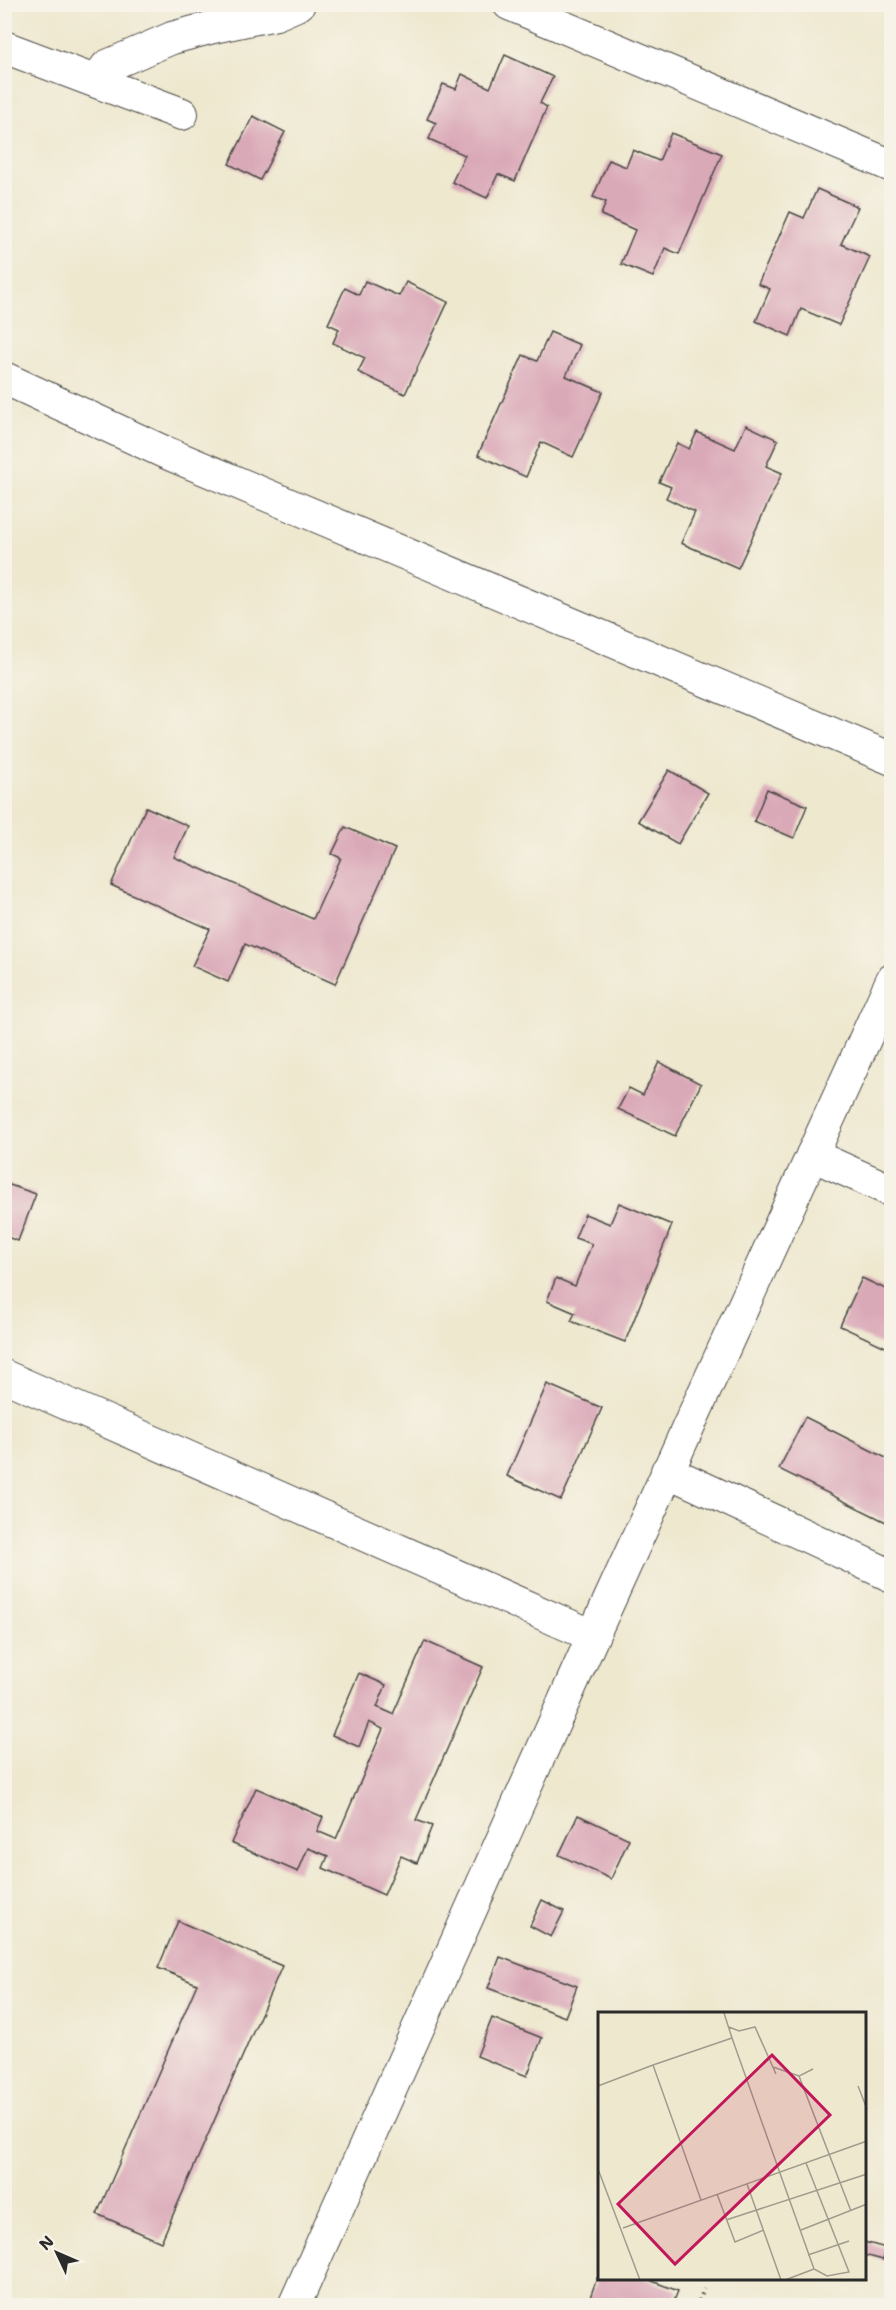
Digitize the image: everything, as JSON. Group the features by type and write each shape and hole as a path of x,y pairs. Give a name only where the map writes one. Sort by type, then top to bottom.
{"street":[{"path":"96,81 107,66 172,38 276,14 299,4"},
{"path":"509,4 891,166"},
{"path":"4,47 182,114"},
{"path":"4,378 162,451 891,759"},
{"path":"294,2306 592,1636 891,980"},
{"path":"812,1155 891,1191"},
{"path":"4,1376 592,1636"},
{"path":"668,1471 891,1576"}],"path":[{"path":"697,2306 704,2289"}],"building":[{"path":"505,55 553,77 540,103 547,107 515,181 498,174 487,198 452,182 465,155 429,139 436,123 427,119 443,84 456,89 462,74 490,88"},
{"path":"253,116 285,132 260,180 229,164"},
{"path":"671,133 722,154 679,254 665,248 653,277 621,264 635,230 601,215 606,202 593,197 609,160 626,167 633,150 659,161"},
{"path":"817,189 858,207 841,244 870,257 839,325 801,309 790,336 756,321 770,289 758,284 790,212 804,218"},
{"path":"365,281 399,296 406,282 448,302 405,394 358,372 365,358 333,343 339,329 328,324 345,288 359,295"},
{"path":"550,332 580,345 566,376 603,392 573,457 541,442 526,477 478,455 523,355 537,361"},
{"path":"746,425 778,440 766,466 782,473 738,568 681,543 695,512 666,498 671,487 659,482 677,443 689,449 697,432 735,449"},
{"path":"669,770 708,793 678,844 638,821"},
{"path":"767,789 807,806 794,838 754,821"},
{"path":"146,807 188,826 174,857 313,919 341,858 332,854 345,827 395,849 335,984 245,944 228,982 192,966 210,929 111,885"},
{"path":"659,1062 701,1084 675,1136 618,1109 629,1088 643,1095"},
{"path":"4,1183 36,1194 18,1241 4,1236"},
{"path":"619,1203 672,1225 625,1342 571,1321 575,1313 547,1301 556,1278 575,1286 592,1244 575,1238 585,1214 610,1224"},
{"path":"862,1278 892,1292 892,1350 840,1326"},
{"path":"547,1384 602,1408 561,1500 507,1476"},
{"path":"805,1417 892,1461 892,1525 779,1469"},
{"path":"425,1641 483,1667 416,1820 432,1826 417,1863 401,1856 384,1895 323,1868 328,1856 308,1848 298,1872 231,1843 256,1788 323,1817 317,1831 336,1839 383,1729 369,1722 359,1747 332,1735 359,1673 386,1685 377,1707 393,1714"},
{"path":"578,1815 629,1839 611,1879 559,1855"},
{"path":"542,1900 564,1911 551,1937 530,1926"},
{"path":"178,1921 282,1966 161,2242 97,2214 197,1984 158,1968"},
{"path":"500,1957 577,1986 565,2017 488,1988"},
{"path":"492,2018 542,2038 527,2076 477,2056"},
{"path":"866,2243 886,2248 883,2260 866,2256"},
{"path":"597,2278 598,2280 649,2280 678,2291 672,2306 587,2306"}]}
